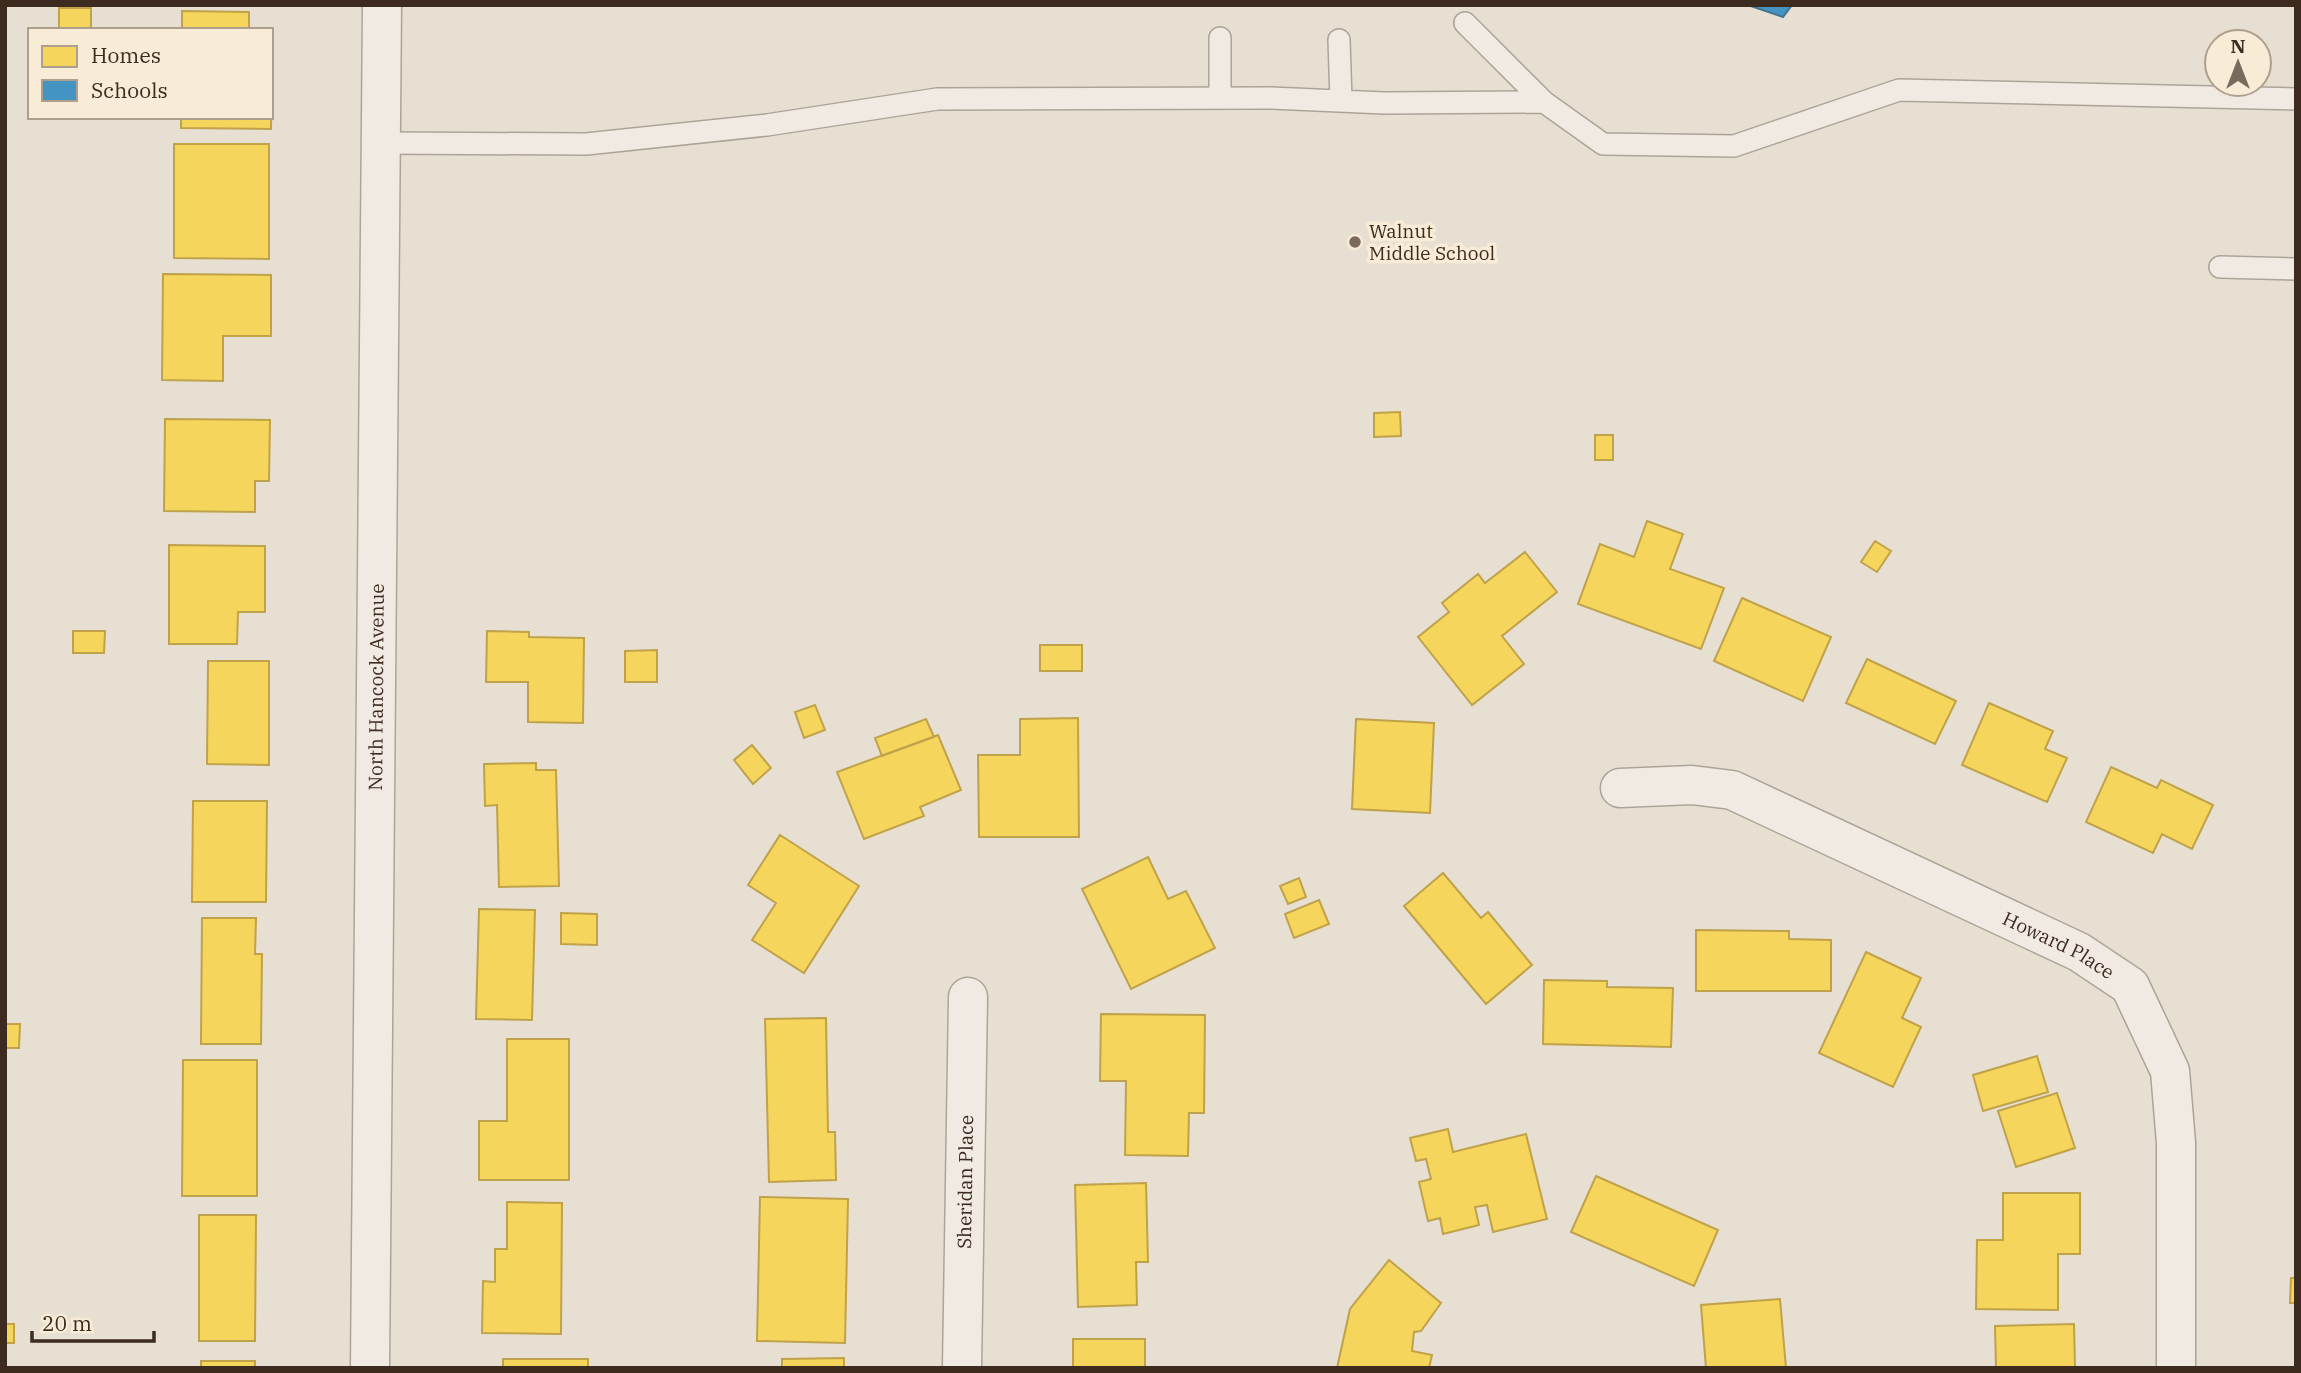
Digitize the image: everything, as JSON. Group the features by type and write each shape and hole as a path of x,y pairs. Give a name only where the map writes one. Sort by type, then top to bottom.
{"street":[{"name":"North Hancock Avenue","path":"370,1368 382,5"},
{"name":"Howard Place","path":"1620,788 1692,785 1732,790 2079,951 2130,986 2170,1071 2176,1143 2176,1368"},
{"name":"Sheridan Place","path":"962,1368 968,997"}],"lane":[{"path":"1465,23 1544,102 1603,144 1734,146 1899,90 2296,99"},
{"path":"1220,38 1220,98"},
{"path":"1339,40 1341,100"},
{"path":"381,143 586,144 767,125 937,99 1220,98 1384,103 1544,102"},
{"path":"2220,267 2296,270"}],"building: Homes":[{"path":"59,8 91,8 91,28 59,28"},
{"path":"182,11 249,12 249,28 182,28"},
{"path":"181,119 271,119 271,129 181,128"},
{"path":"174,144 269,144 269,259 174,258"},
{"path":"163,274 271,275 271,336 223,336 223,381 162,380"},
{"path":"1400,412 1401,436 1374,437 1374,413"},
{"path":"165,419 270,420 269,481 255,481 255,512 164,511"},
{"path":"1595,435 1613,435 1613,460 1595,460"},
{"path":"1647,521 1683,534 1670,569 1724,588 1701,649 1578,604 1600,544 1634,557"},
{"path":"1875,541 1891,551 1877,572 1861,562"},
{"path":"169,545 265,546 265,612 238,612 237,644 169,644"},
{"path":"1525,552 1557,592 1502,636 1524,664 1472,705 1418,637 1449,612 1442,603 1478,574 1485,583"},
{"path":"1742,598 1831,637 1803,701 1714,661"},
{"path":"73,631 105,631 104,653 73,653"},
{"path":"487,631 529,632 529,637 584,638 583,723 528,722 528,682 486,682"},
{"path":"1040,645 1082,645 1082,671 1040,671"},
{"path":"657,650 657,682 625,682 625,651"},
{"path":"1867,659 1956,701 1935,744 1846,703"},
{"path":"208,661 269,661 269,765 207,764"},
{"path":"1989,703 2053,731 2045,749 2067,758 2047,802 1962,765"},
{"path":"815,705 825,730 804,738 795,712"},
{"path":"1078,718 1079,837 979,837 978,755 1020,755 1020,719"},
{"path":"926,719 934,737 882,756 875,738"},
{"path":"1356,719 1434,723 1430,813 1352,809"},
{"path":"938,735 961,790 920,807 924,816 864,839 837,772"},
{"path":"752,745 771,768 753,784 734,760"},
{"path":"536,763 536,770 556,770 559,886 499,887 497,805 485,806 484,764"},
{"path":"2111,767 2157,788 2161,780 2213,805 2192,849 2162,834 2153,853 2086,822"},
{"path":"193,801 267,801 266,902 192,902"},
{"path":"780,835 859,886 804,973 752,940 776,903 748,885"},
{"path":"1148,857 1168,899 1186,891 1215,948 1131,989 1082,889"},
{"path":"1443,873 1481,918 1488,912 1532,965 1486,1004 1404,906"},
{"path":"1299,878 1306,897 1288,904 1280,886"},
{"path":"1319,900 1329,924 1294,938 1285,914"},
{"path":"479,909 535,910 532,1020 476,1019"},
{"path":"561,913 597,914 597,945 561,944"},
{"path":"202,918 256,918 255,954 262,954 261,1044 201,1044"},
{"path":"1696,930 1789,931 1789,939 1831,940 1831,991 1696,991"},
{"path":"1866,952 1921,978 1902,1018 1921,1027 1893,1087 1819,1053"},
{"path":"1544,980 1607,981 1607,987 1673,988 1671,1047 1543,1044"},
{"path":"1101,1014 1205,1015 1204,1113 1189,1113 1188,1156 1125,1155 1126,1081 1100,1081"},
{"path":"826,1018 828,1132 835,1132 836,1180 769,1182 765,1019"},
{"path":"5,1024 20,1024 19,1048 5,1048"},
{"path":"507,1039 569,1039 569,1180 479,1180 479,1121 507,1121"},
{"path":"2037,1056 2048,1092 1983,1111 1973,1075"},
{"path":"183,1060 257,1060 257,1196 182,1196"},
{"path":"2057,1093 2075,1148 2016,1167 1998,1111"},
{"path":"1448,1129 1453,1152 1526,1134 1547,1219 1493,1232 1487,1205 1475,1207 1479,1225 1443,1234 1440,1218 1428,1221 1419,1182 1431,1179 1426,1159 1416,1161 1410,1138"},
{"path":"1596,1176 1718,1230 1694,1286 1571,1232"},
{"path":"1146,1183 1148,1262 1136,1262 1137,1305 1078,1307 1075,1185"},
{"path":"2003,1193 2080,1193 2080,1254 2058,1254 2058,1310 1976,1309 1977,1240 2003,1240"},
{"path":"760,1197 848,1199 845,1343 757,1341"},
{"path":"507,1202 562,1203 561,1334 482,1333 483,1281 495,1282 495,1249 507,1249"},
{"path":"199,1215 256,1215 255,1341 199,1341"},
{"path":"1389,1260 1441,1303 1421,1331 1414,1332 1412,1351 1432,1355 1429,1368 1337,1368 1350,1309"},
{"path":"2291,1278 2296,1278 2296,1303 2290,1303"},
{"path":"1780,1299 1786,1368 1706,1368 1701,1305"},
{"path":"5,1324 14,1324 14,1343 5,1343"},
{"path":"2074,1324 2075,1368 1996,1368 1995,1326"},
{"path":"1073,1339 1145,1339 1145,1368 1073,1368"},
{"path":"844,1358 844,1368 782,1368 782,1359"},
{"path":"503,1359 588,1359 588,1368 503,1368"},
{"path":"201,1361 255,1361 255,1368 201,1368"}],"building: Schools":[{"path":"1748,5 1792,5 1783,17"}],"place":[{"name":"Walnut Middle School","path":"1355,242"}]}
